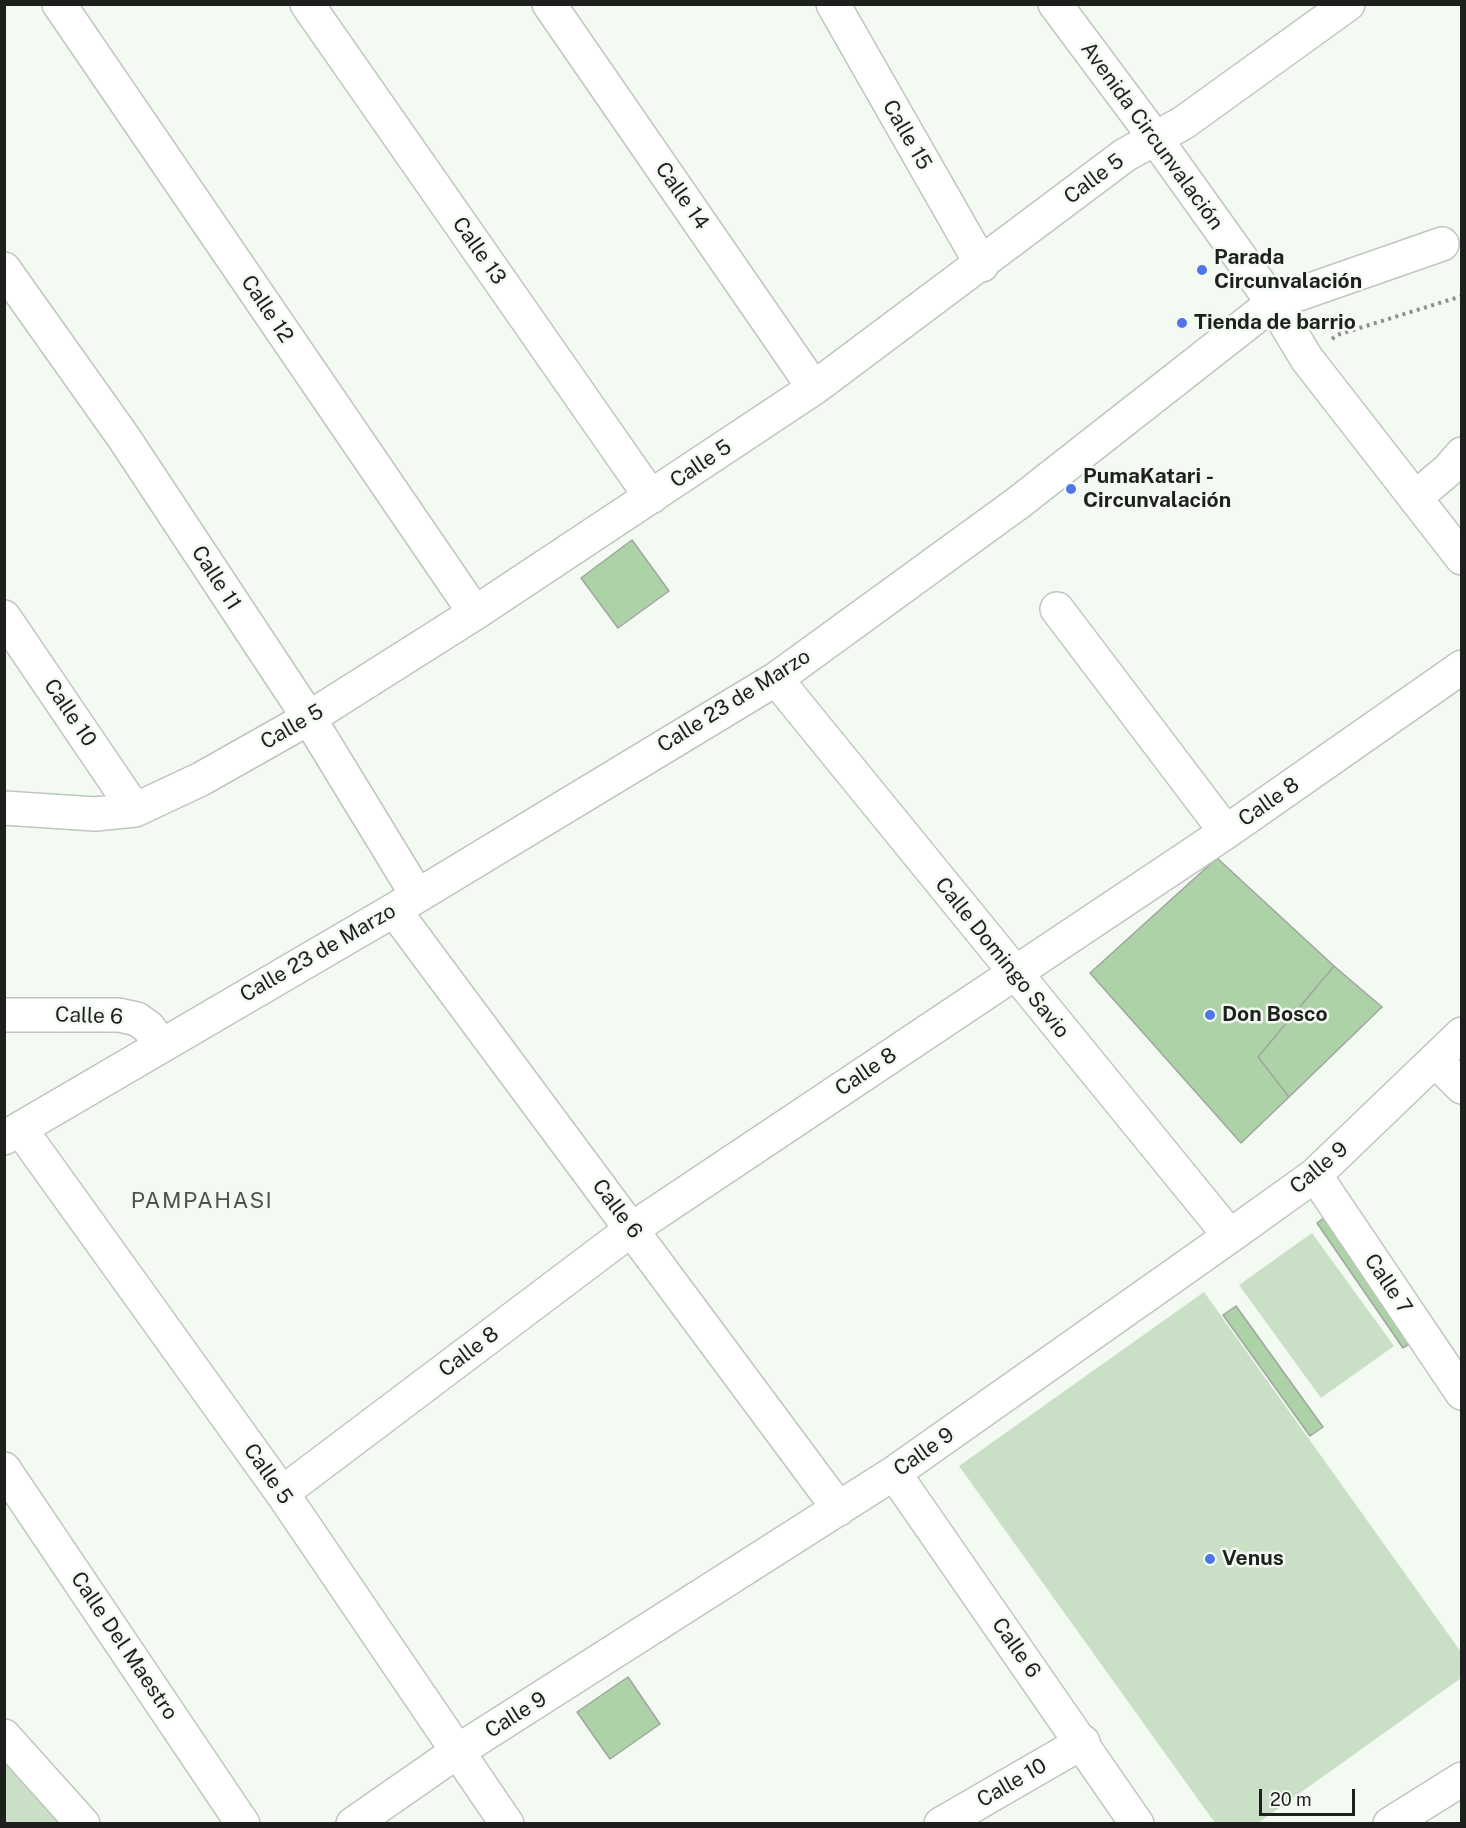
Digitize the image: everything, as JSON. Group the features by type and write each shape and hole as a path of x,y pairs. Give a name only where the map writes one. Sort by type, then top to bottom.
{"street":[{"name":"Calle 12","path":"59,4 476,613"},
{"name":"Calle 13","path":"307,4 651,498"},
{"name":"Calle 14","path":"549,4 814,388"},
{"name":"Calle 15","path":"833,4 982,265"},
{"name":"Avenida Circunvalación","path":"1055,4 1155,138 1273,303 1307,359 1461,558"},
{"name":"Calle 5","path":"4,808 95,814 135,810 201,779 309,718 476,613 814,388 982,265 1125,155 1183,123 1334,8"},
{"name":"Calle 23 de Marzo","path":"13,1134 406,902 776,679 1018,503 1273,303 1442,244"},
{"name":"Calle 11","path":"4,269 124,438 309,718 406,902"},
{"path":"1414,498 1448,470 1461,454"},
{"path":"1057,609 1226,832"},
{"name":"Calle 10","path":"4,616 135,810"},
{"name":"Calle 8","path":"282,1493 632,1229 1226,832 1461,668"},
{"name":"Calle Domingo Savio","path":"776,679 1014,974 1230,1236"},
{"name":"Calle 6","path":"406,902 632,1229 840,1509"},
{"name":"Calle 6","path":"4,1015 119,1015 137,1019 148,1027 162,1045"},
{"name":"Calle 9","path":"353,1824 458,1752 894,1473 1230,1236 1315,1175 1461,1034"},
{"path":"1435,1060 1461,1087"},
{"name":"Calle 5","path":"13,1134 282,1493 507,1824"},
{"name":"Calle 7","path":"1315,1175 1461,1394"},
{"name":"Calle Del Maestro","path":"4,1469 243,1824"},
{"name":"Calle 6","path":"894,1473 1083,1742 1137,1824"},
{"path":"4,1736 83,1824"},
{"name":"Calle 10","path":"940,1824 1083,1742"},
{"path":"1390,1824 1461,1779"}],"path":[{"path":"1307,359 1337,335 1461,296"}],"green space":[{"path":"1312,1233 1394,1346 1321,1398 1239,1285"},
{"name":"Venus","path":"1204,1292 1461,1652 1461,1678 1258,1823 1215,1823 959,1466"},
{"path":"5,1763 61,1823 5,1823"}],"building":[{"path":"632,540 669,591 618,628 581,578"},
{"name":"Don Bosco","path":"1217,858 1334,966 1258,1057 1289,1097 1241,1143 1090,973"},
{"path":"1334,966 1382,1007 1289,1097 1258,1057"},
{"path":"1326,1216 1412,1342 1403,1348 1317,1223"},
{"path":"1236,1306 1323,1427 1310,1436 1223,1315"},
{"path":"628,1677 660,1724 610,1759 577,1712"}],"place":[{"name":"Parada Circunvalación","path":"1202,270"},
{"name":"Tienda de barrio","path":"1182,323"},
{"name":"PumaKatari - Circunvalación","path":"1071,489"},
{"name":"Don Bosco","path":"1210,1015"},
{"name":"Venus","path":"1210,1559"}],"district":[{"name":"PAMPAHASI","path":"202,1201"}]}
